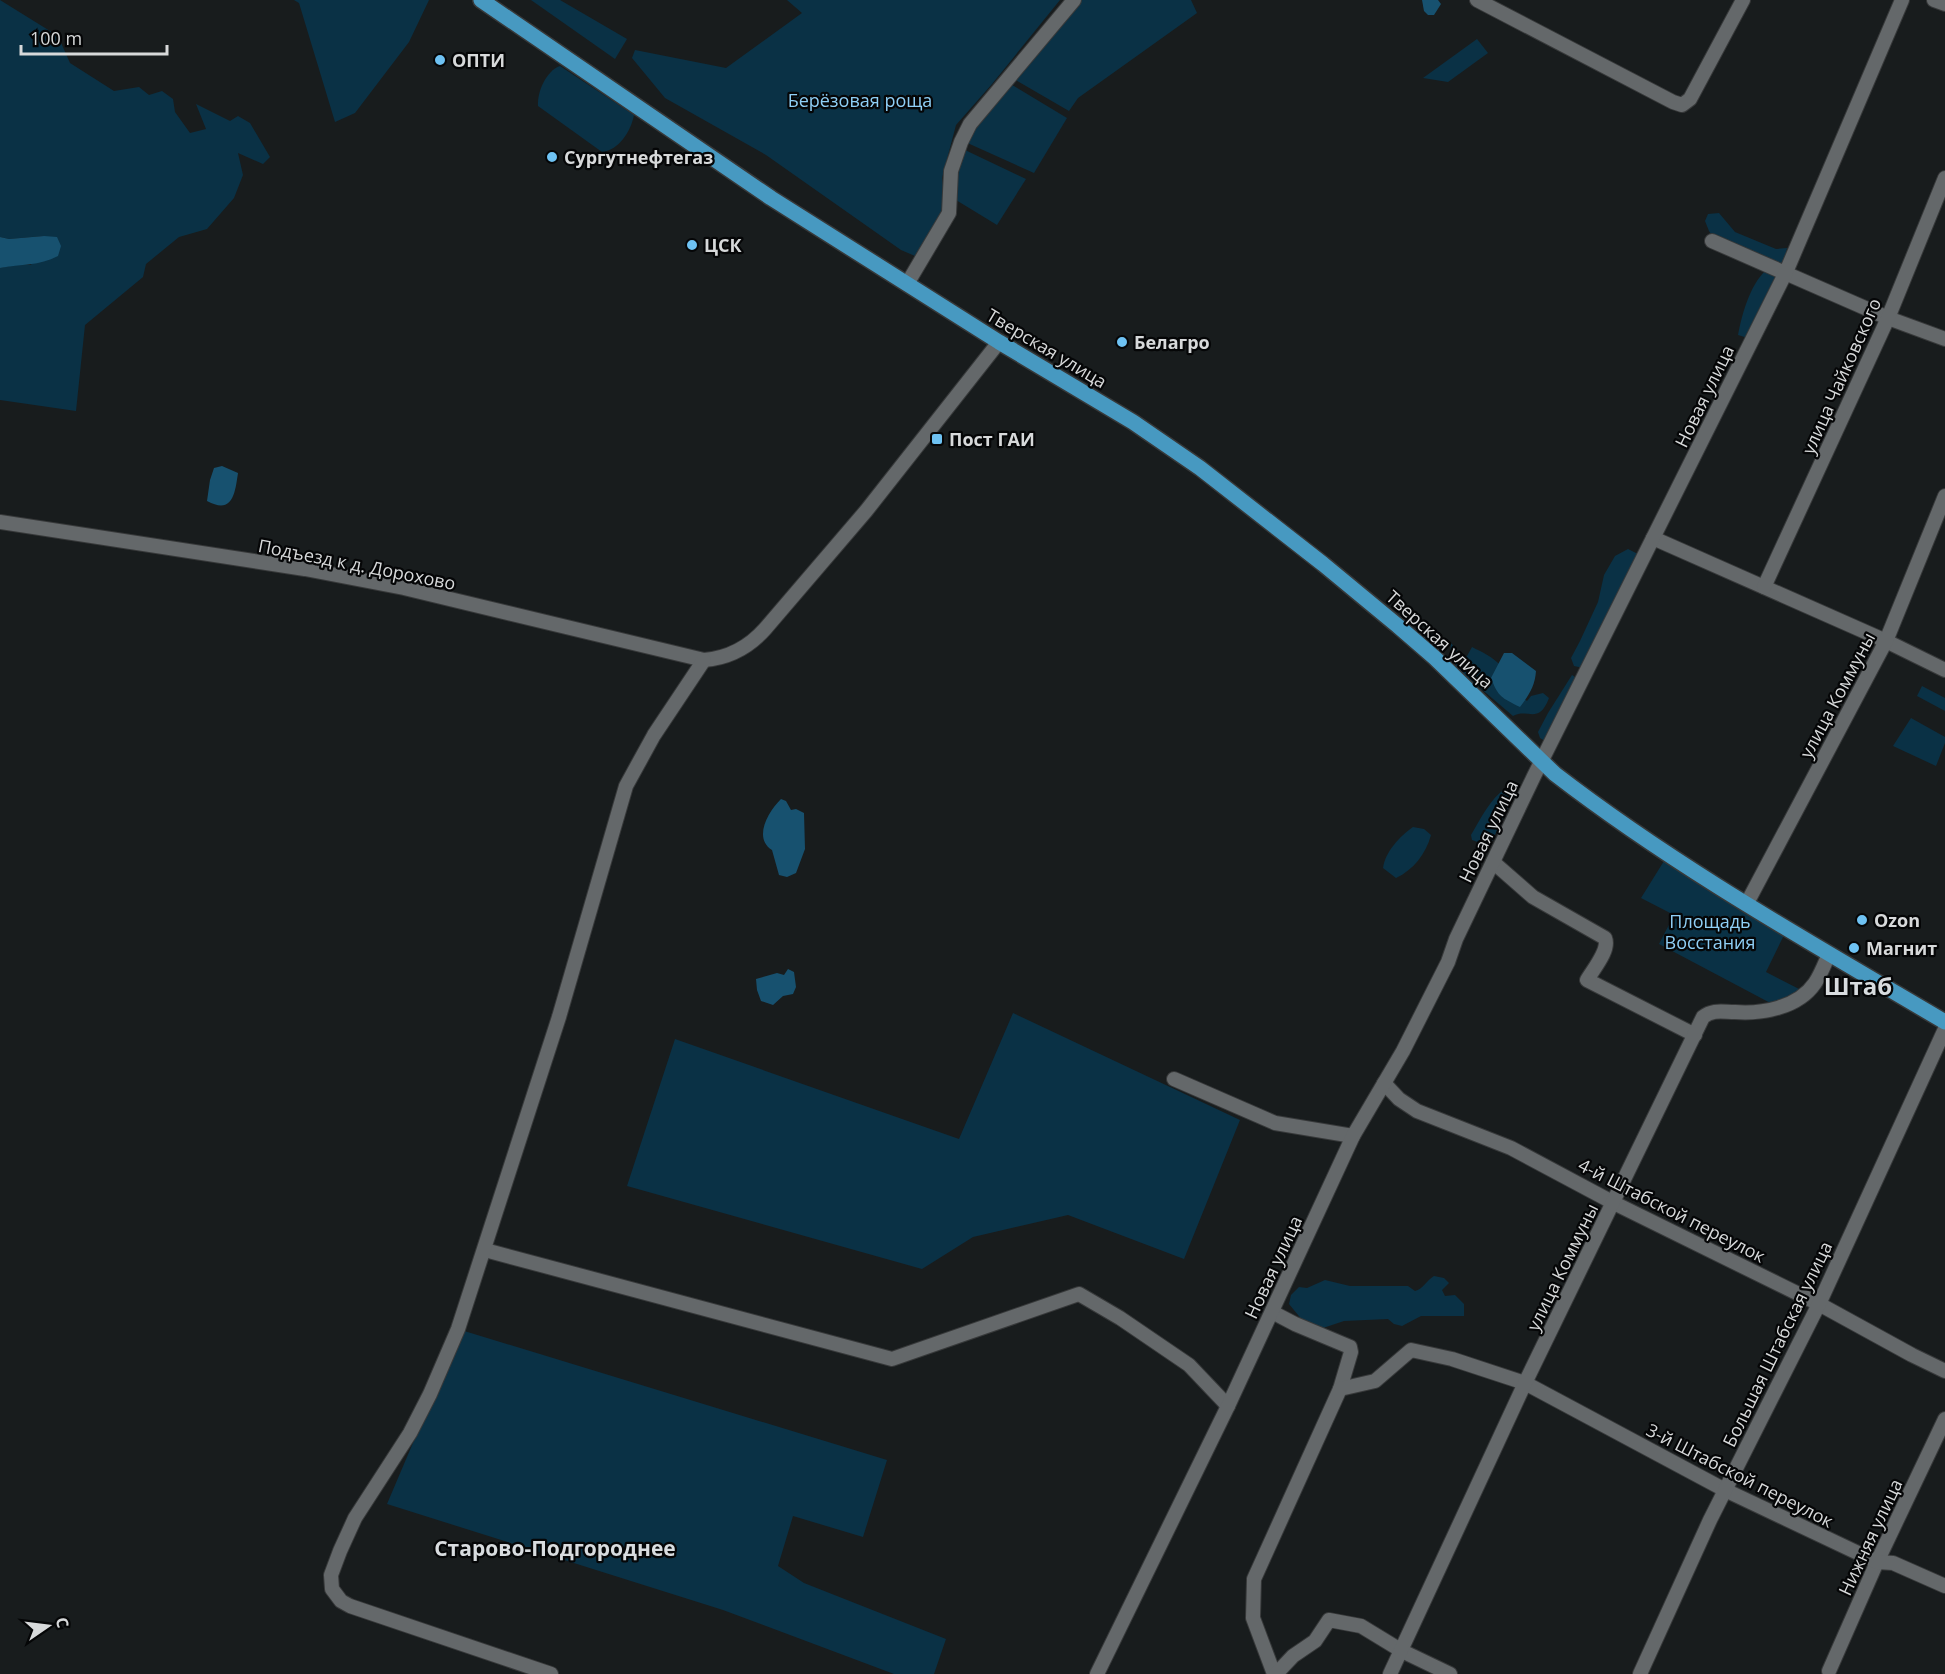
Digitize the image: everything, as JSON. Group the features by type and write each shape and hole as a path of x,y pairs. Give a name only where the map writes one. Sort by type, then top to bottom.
{"main road":[{"name":"Тверская улица","path":"481,0 710,158 907,285 1133,422 1234,493 1323,564 1435,658 1541,762 1575,790 1650,842 1747,903 1945,1022"}],"street":[{"path":"907,285 949,213 951,171 970,124 1074,0"},
{"path":"1477,0 1672,102 1682,105 1690,99 1743,0"},
{"name":"Новая улица","path":"1097,1674 1228,1406 1353,1136 1384,1083 1448,962 1541,762 1786,272 1902,0"},
{"path":"1934,0 1945,4"},
{"name":"улица Чайковского","path":"1764,587 1888,318 1945,178"},
{"path":"1712,241 1888,318 1945,339"},
{"path":"551,1674 350,1606 341,1601 332,1590 331,1575 355,1518 410,1433 430,1394 458,1329 559,1017 626,786 654,735 704,660 733,654 760,635 866,511 999,342"},
{"name":"улица Коммуны","path":"1747,903 1886,641 1945,496"},
{"name":"Подъезд к д. Дорохово","path":"0,522 293,568 404,588 704,660"},
{"path":"1653,538 1886,641 1945,670"},
{"path":"1493,862 1533,897 1605,938 1606,949 1587,980 1695,1035"},
{"name":"улица Коммуны","path":"1390,1674 1525,1383 1703,1017 1721,1011 1752,1013 1765,1011 1791,1003 1804,996 1815,983 1829,954"},
{"name":"Большая Штабская улица","path":"1640,1674 1725,1490 1819,1304 1945,1029"},
{"path":"1174,1079 1275,1122 1353,1136"},
{"name":"4-й Штабской переулок","path":"1384,1083 1399,1099 1417,1111 1511,1148 1614,1203 1819,1304 1945,1371"},
{"path":"484,1250 892,1359 1079,1294 1120,1318 1189,1365 1228,1406"},
{"path":"1272,1312 1350,1347 1351,1352 1340,1389 1254,1578 1253,1618 1275,1674 1293,1656 1315,1641 1329,1620 1361,1626 1402,1651 1450,1674"},
{"name":"3-й Штабской переулок","path":"1340,1389 1375,1381 1411,1350 1452,1359 1525,1383 1725,1490 1877,1562 1893,1563 1945,1586"},
{"name":"Нижняя улица","path":"1829,1671 1877,1562 1945,1419"}],"green space":[{"path":"0,0 58,36 70,63 114,91 139,87 149,95 162,91 173,99 175,112 190,133 206,129 196,104 230,121 238,116 250,123 270,157 263,164 238,153 243,175 234,198 207,229 179,237 146,264 143,277 85,325 76,411 0,400 0,268 20,264 31,265 44,236 9,239 0,237"},
{"path":"294,0 429,0 409,42 355,113 335,122 299,3"},
{"path":"531,0 560,0 627,39 615,59"},
{"name":"Берёзовая роща","path":"787,0 1060,0 956,125 942,178 945,201 934,232 915,256 901,250 766,155 665,98 632,58 635,50 726,68 802,13"},
{"path":"1078,0 1191,0 1197,13 1078,98 1069,111 1012,78"},
{"path":"1477,39 1488,53 1448,82 1423,78"},
{"path":"560,66 634,115 627,133 614,148 602,152 538,106 543,83 551,72"},
{"path":"1009,83 1067,118 1034,173 963,141"},
{"path":"965,150 1026,179 997,225 956,200 957,177"},
{"path":"1719,213 1735,232 1776,249 1787,248 1783,268 1715,240 1705,221 1708,214"},
{"path":"1765,271 1776,278 1748,338 1738,335 1747,300"},
{"path":"1628,549 1640,555 1583,668 1574,666 1571,658 1598,602 1604,575 1615,556"},
{"path":"1451,643 1463,658 1467,656 1472,647 1491,657 1501,666 1527,701 1531,696 1543,693 1549,698 1545,706 1537,713 1513,716 1458,669 1450,656"},
{"path":"1572,675 1578,679 1545,741 1540,738 1538,732"},
{"path":"1922,686 1945,698 1945,711 1917,696"},
{"path":"1911,718 1945,737 1936,766 1893,746"},
{"path":"1506,788 1513,790 1513,797 1492,841 1483,844 1472,840 1471,835 1486,809"},
{"path":"1413,827 1424,829 1431,835 1429,842 1413,866 1396,878 1383,868 1384,862 1394,845"},
{"name":"Площадь Восстания","path":"1664,861 1784,935 1766,972 1801,990 1776,1006 1659,944 1674,915 1641,898"},
{"path":"1013,1013 1240,1120 1184,1259 1068,1215 973,1237 922,1269 627,1186 675,1039 959,1139"},
{"path":"1434,1276 1444,1278 1449,1283 1442,1290 1445,1296 1455,1295 1464,1304 1464,1316 1421,1316 1402,1326 1388,1319 1344,1321 1323,1328 1303,1321 1289,1304 1291,1295 1299,1287 1307,1288 1325,1280 1350,1286 1408,1286 1415,1291"},
{"path":"461,1330 887,1460 863,1537 793,1516 778,1566 804,1583 946,1639 934,1674 894,1674 723,1610 387,1504"}],"shaded area":[{"path":"1422,0 1438,0 1441,4 1434,15 1428,15 1424,11"},
{"path":"0,237 9,239 57,237 61,246 58,256 37,263 0,268"},
{"path":"222,466 238,473 236,488 227,504 216,505 207,501 210,480 214,468"},
{"path":"1504,653 1512,653 1536,671 1531,690 1520,707 1501,696 1491,678"},
{"path":"781,799 786,801 791,810 796,809 804,813 805,849 796,873 787,877 779,875 772,850 766,845 763,832 767,818"},
{"path":"788,969 794,972 796,987 793,994 783,996 773,1005 761,1001 756,979 777,973 784,975"}],"place":[{"name":"ОПТИ","path":"440,60"},
{"name":"Сургутнефтегаз","path":"552,157"},
{"name":"ЦСК","path":"692,245"},
{"name":"Белагро","path":"1122,342"},
{"name":"Пост ГАИ","path":"937,439"},
{"name":"Ozon","path":"1862,920"},
{"name":"Магнит","path":"1854,948"}],"district":[{"name":"Штаб","path":"1858,985"},
{"name":"Старово-Подгороднее","path":"555,1548"}]}
